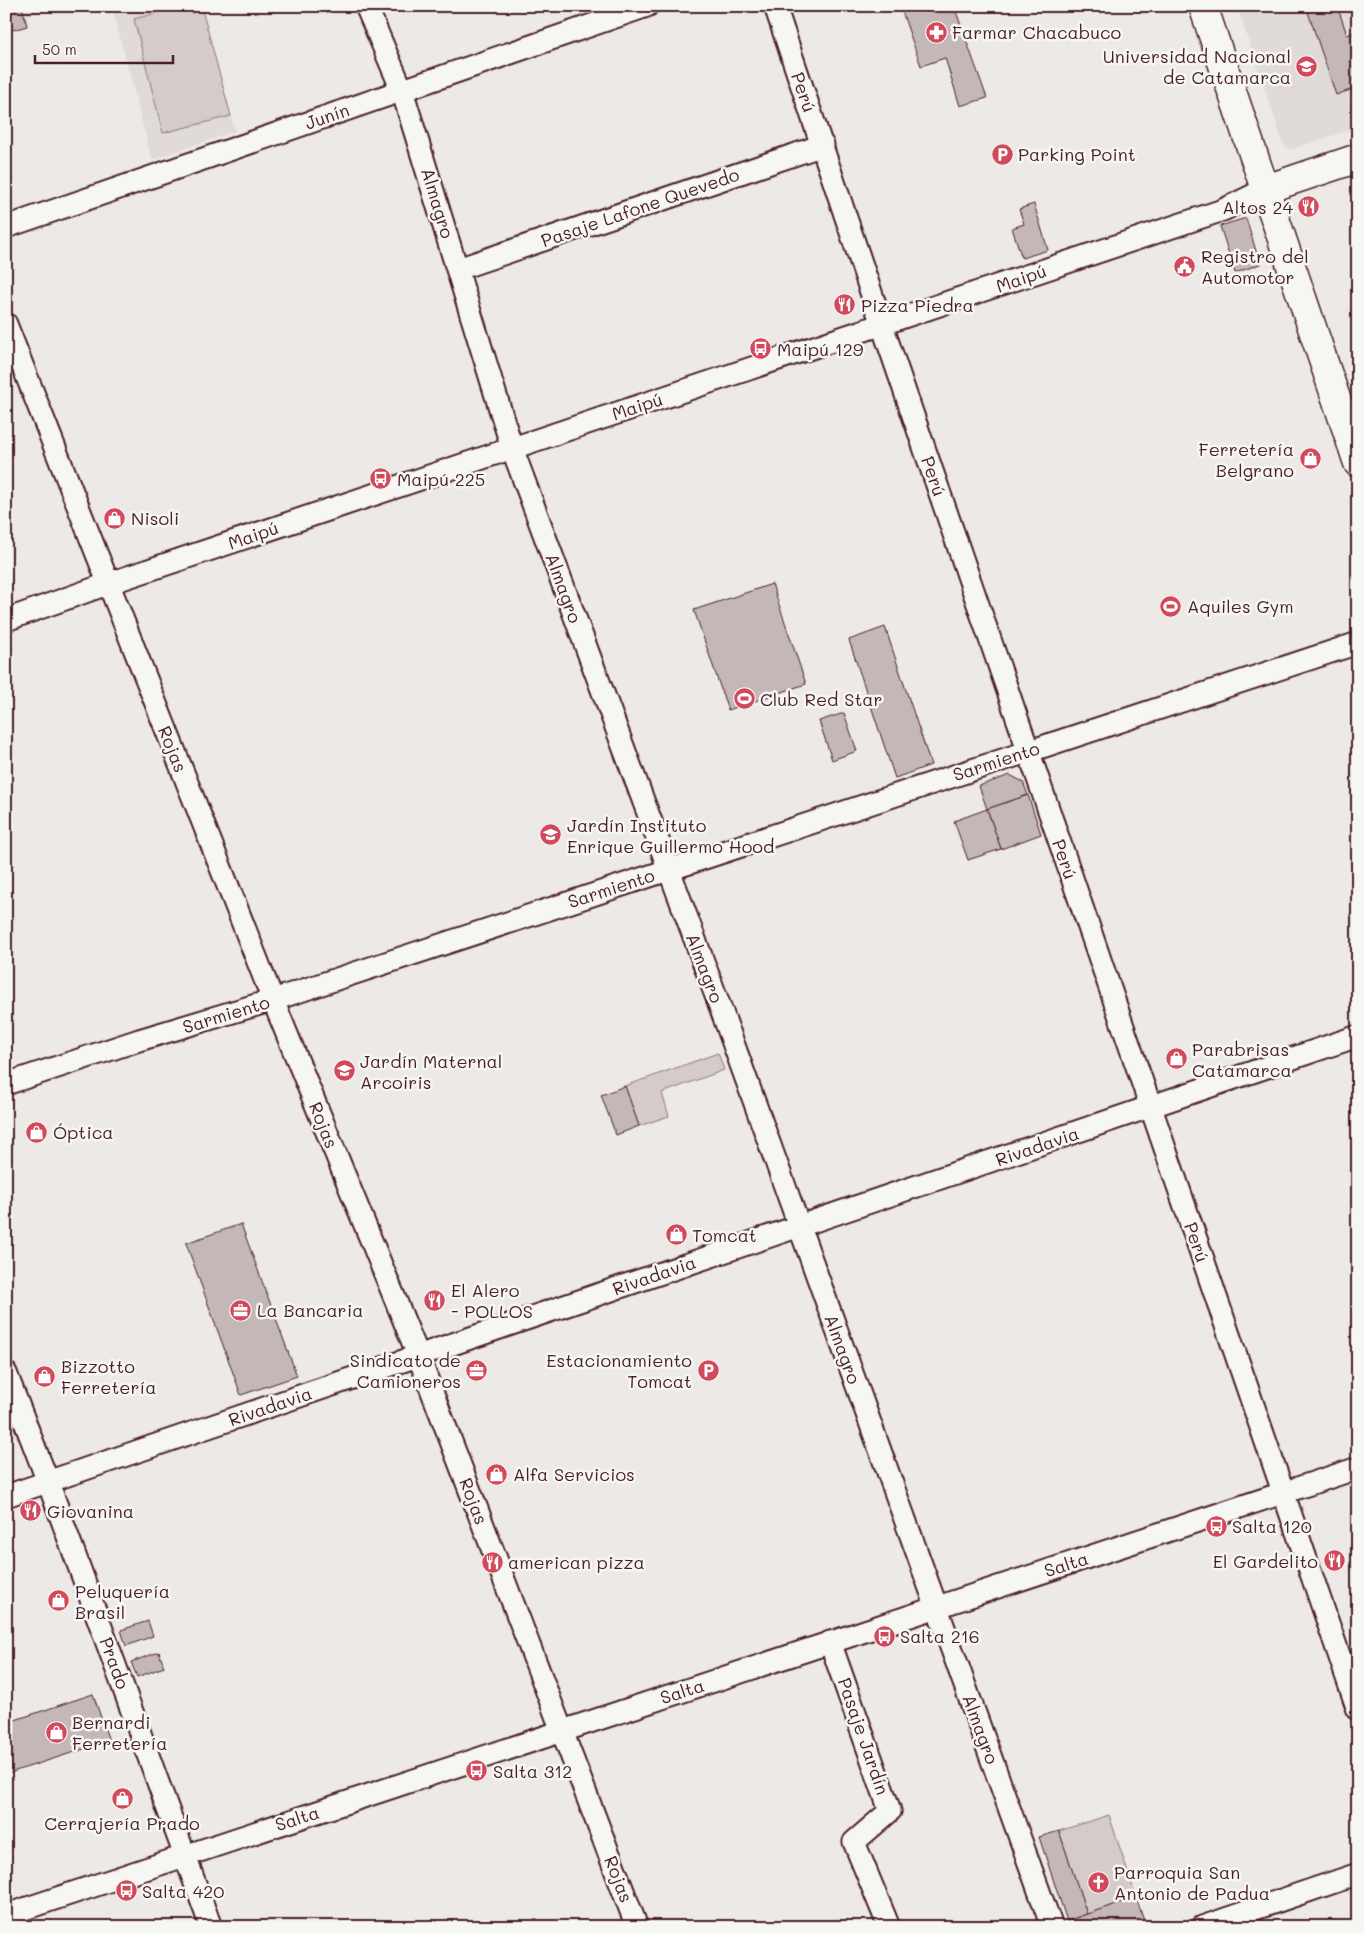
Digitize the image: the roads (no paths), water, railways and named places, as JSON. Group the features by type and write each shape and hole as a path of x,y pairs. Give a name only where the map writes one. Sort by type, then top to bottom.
{"main road":[{"path":"1203,6 1358,463"},
{"path":"1266,189 1358,158"}],"street":[{"name":"Almagro","path":"366,6 402,90 512,448 722,1012 1052,1927"},
{"name":"Junín","path":"6,227 647,6"},
{"name":"Perú","path":"776,6 882,325 1358,1710"},
{"name":"Pasaje Lafone Quevedo","path":"458,270 822,146"},
{"name":"Maipú","path":"6,620 107,584 1223,210 1266,189"},
{"name":"Rojas","path":"6,324 272,1000 418,1355 637,1927"},
{"name":"Sarmiento","path":"6,1084 139,1040 272,1000 1358,643"},
{"name":"Rivadavia","path":"6,1496 1358,1036"},
{"name":"Prado","path":"6,1373 212,1927"},
{"name":"Salta","path":"6,1915 1358,1468"},
{"name":"Pasaje Jardín","path":"830,1642 890,1811 854,1842 889,1927"},
{"path":"1202,1927 1358,1874"}],"place":[{"name":"Farmar Chacabuco","path":"936,32"},
{"name":"Universidad Nacional de Catamarca","path":"1307,66"},
{"name":"Parking Point","path":"1002,154"},
{"name":"Altos 24","path":"1309,207"},
{"name":"Registro del Automotor","path":"1185,266"},
{"name":"Pizza Piedra","path":"845,305"},
{"name":"Maipú 129","path":"761,349"},
{"name":"Ferretería Belgrano","path":"1310,459"},
{"name":"Maipú 225","path":"381,479"},
{"name":"Nisoli","path":"115,518"},
{"name":"Aquiles Gym","path":"1171,606"},
{"name":"Club Red Star","path":"744,699"},
{"name":"Jardín Instituto Enrique Guillermo Hood","path":"551,835"},
{"name":"Parabrisas Catamarca","path":"1176,1059"},
{"name":"Jardín Maternal Arcoiris","path":"344,1071"},
{"name":"Óptica","path":"37,1132"},
{"name":"Tomcat","path":"676,1235"},
{"name":"El Alero - POLLOS","path":"435,1300"},
{"name":"La Bancaria","path":"241,1310"},
{"name":"Sindicato de Camioneros","path":"477,1370"},
{"name":"Estacionamiento Tomcat","path":"708,1370"},
{"name":"Bizzotto Ferretería","path":"45,1376"},
{"name":"Alfa Servicios","path":"497,1474"},
{"name":"Giovanina","path":"31,1511"},
{"name":"Salta 120","path":"1216,1526"},
{"name":"El Gardelito","path":"1334,1561"},
{"name":"american pizza","path":"492,1562"},
{"name":"Peluquería Brasil","path":"59,1601"},
{"name":"Salta 216","path":"884,1636"},
{"name":"Bernardi Ferretería","path":"56,1732"},
{"name":"Salta 312","path":"477,1771"},
{"name":"Cerrajería Prado","path":"122,1798"},
{"name":"Parroquia San Antonio de Padua","path":"1098,1882"},
{"name":"Salta 420","path":"126,1891"}]}
